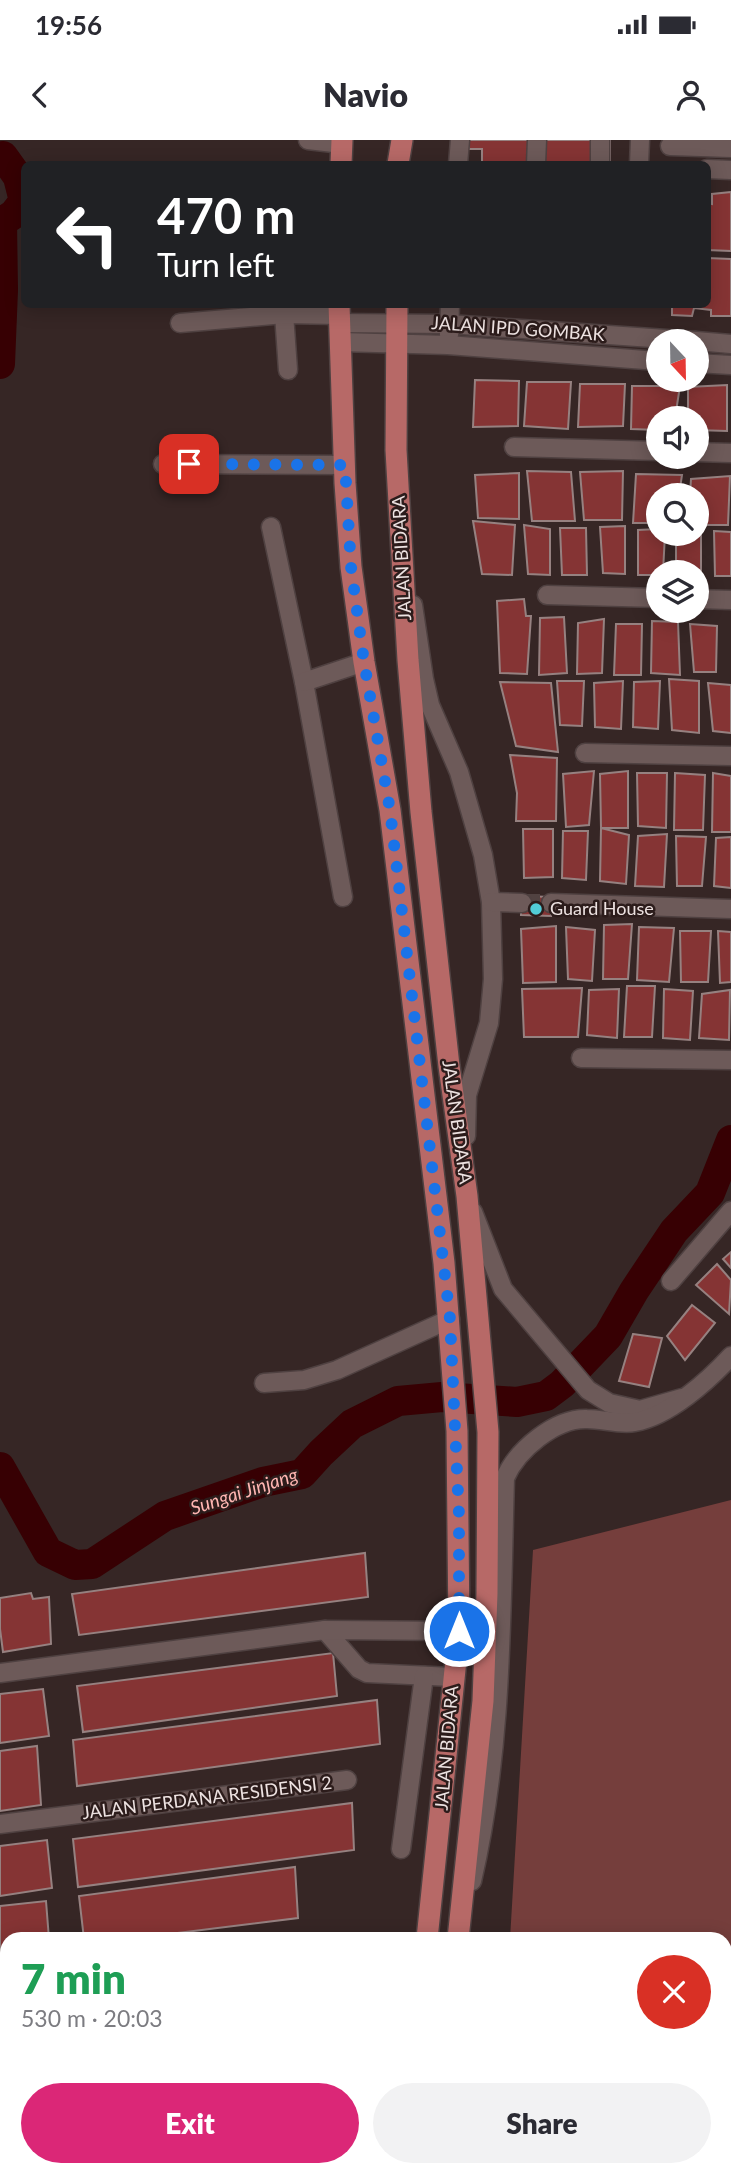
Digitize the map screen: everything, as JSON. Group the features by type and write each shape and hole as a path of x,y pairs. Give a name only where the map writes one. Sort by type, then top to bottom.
{"main road":[{"path":"400,161 403,140"},
{"name":"JALAN BIDARA","path":"340,321 351,567 364,662 390,810 450,1319 457,1431 459,1631 428,1932"},
{"name":"JALAN BIDARA","path":"396,323 396,450 408,660 421,812 449,1066 467,1196 488,1433 483,1701 459,1932"},
{"path":"453,1677 465,1678 472,1672 475,1661 475,1609 489,1472"}],"street":[{"path":"308,140 342,154"},
{"path":"458,161 460,140"},
{"path":"536,161 537,140"},
{"path":"600,140 600,161"},
{"path":"639,161 640,140"},
{"path":"670,150 731,148"},
{"path":"711,169 731,170"},
{"path":"448,345 450,308"},
{"path":"284,314 288,370"},
{"name":"JALAN IPD GOMBAK","path":"180,323 284,314 340,321 449,324 646,338"},
{"name":"JALAN IPD GOMBAK","path":"396,323 448,345 646,359"},
{"name":"JALAN IPD GOMBAK","path":"709,342 731,344"},
{"path":"709,364 731,365"},
{"path":"514,447 646,451"},
{"path":"709,453 731,453"},
{"path":"163,464 345,465"},
{"path":"400,511 430,705 459,772 483,855 491,902 493,979 489,1023 467,1095 467,1196 503,1289 588,1390 608,1403 640,1409 682,1398"},
{"path":"271,527 304,682 343,897"},
{"path":"547,595 646,598"},
{"path":"709,599 731,600"},
{"path":"304,682 364,662"},
{"path":"585,753 731,756"},
{"path":"491,902 522,902"},
{"path":"551,903 731,909"},
{"path":"580,1058 731,1060"},
{"path":"671,1281 731,1211"},
{"path":"264,1383 303,1380 337,1370 450,1319"},
{"path":"460,1932 488,1804 495,1745 505,1478 511,1463 538,1437 565,1422 585,1419 634,1423 655,1416 711,1378 731,1356"},
{"path":"326,1630 359,1669 367,1673 453,1677"},
{"path":"0,1673 326,1630 459,1631"},
{"path":"401,1849 424,1676"},
{"name":"JALAN PERDANA RESIDENSI 2","path":"0,1824 347,1780"}],"shaded area":[{"path":"731,1500 731,1932 510,1932 533,1550"}],"building":[{"path":"469,140 610,140 610,161 482,161 482,149 469,149"},
{"path":"731,192 731,251 711,250 712,194"},
{"path":"711,258 731,259 731,316 711,316 711,310 694,308 711,308"},
{"path":"672,308 694,308 692,316 672,315"},
{"path":"475,380 519,381 518,426 473,427"},
{"path":"527,382 571,382 568,429 524,426"},
{"path":"580,384 625,384 623,426 578,427"},
{"path":"727,385 727,431 709,430 709,406 688,406 688,392 709,392 709,386"},
{"path":"632,386 646,386 646,392 679,392 677,406 646,406 646,430 631,429"},
{"path":"527,471 571,472 575,521 532,521"},
{"path":"623,471 622,520 584,520 580,472"},
{"path":"519,473 519,519 478,518 475,475"},
{"path":"636,474 682,475 681,483 646,483 646,523 633,523"},
{"path":"730,476 728,525 709,525 709,483 691,483 691,479"},
{"path":"473,521 515,525 512,575 482,574"},
{"path":"524,525 550,529 550,575 528,574"},
{"path":"625,526 625,574 603,573 600,527"},
{"path":"560,528 586,528 587,575 562,575"},
{"path":"638,530 646,530 646,546 664,546 664,560 646,560 646,575 638,575"},
{"path":"714,531 731,532 731,576 715,576"},
{"path":"676,546 701,546 701,560 676,560"},
{"path":"524,599 526,616 531,616 527,674 500,673 497,601"},
{"path":"564,617 567,673 539,675 540,618"},
{"path":"604,619 602,673 577,674 578,623"},
{"path":"652,623 678,623 680,675 651,673"},
{"path":"616,624 642,624 641,675 614,675"},
{"path":"690,624 717,626 716,672 694,672"},
{"path":"669,679 699,681 699,733 672,730"},
{"path":"557,681 584,681 582,726 560,725"},
{"path":"623,681 621,729 595,727 594,683"},
{"path":"660,681 658,729 633,727 634,682"},
{"path":"500,682 551,683 558,752 516,746"},
{"path":"708,683 731,685 731,733 713,731"},
{"path":"510,755 557,758 556,821 516,821 517,793"},
{"path":"594,771 589,825 566,827 563,774"},
{"path":"628,771 628,828 601,828 600,774"},
{"path":"637,773 667,773 666,828 638,826"},
{"path":"675,773 705,775 703,830 674,830"},
{"path":"713,773 731,776 731,832 712,832"},
{"path":"601,828 629,835 626,884 600,881"},
{"path":"523,829 553,829 553,877 524,878"},
{"path":"563,831 588,831 586,880 562,878"},
{"path":"667,834 664,887 635,886 638,836"},
{"path":"676,836 706,837 702,886 677,886"},
{"path":"731,837 731,888 714,886 716,838"},
{"name":"Guard House","path":"522,896 551,897 551,916 521,915"},
{"path":"632,924 628,979 603,979 604,925"},
{"path":"556,926 556,982 523,983 521,929"},
{"path":"566,927 595,930 592,981 568,979"},
{"path":"639,927 674,928 669,982 637,980"},
{"path":"680,931 711,931 708,982 681,982"},
{"path":"718,931 731,932 731,982 720,983"},
{"path":"627,986 655,986 652,1037 624,1037"},
{"path":"582,988 578,1037 524,1037 522,989"},
{"path":"619,989 617,1038 587,1035 589,990"},
{"path":"664,989 693,991 690,1040 663,1038"},
{"path":"730,990 729,1040 699,1038 702,994"},
{"path":"731,1252 731,1268 723,1259"},
{"path":"717,1264 731,1280 729,1314 696,1285"},
{"path":"692,1305 715,1323 685,1360 667,1336"},
{"path":"633,1334 662,1338 649,1387 619,1381"},
{"path":"365,1553 368,1597 79,1635 72,1594"},
{"path":"31,1593 33,1599 49,1597 51,1644 3,1652 0,1598"},
{"path":"333,1653 337,1696 83,1732 77,1686"},
{"path":"43,1689 49,1736 0,1743 0,1694"},
{"path":"377,1700 380,1744 77,1786 73,1740"},
{"path":"37,1746 41,1805 0,1811 0,1751"},
{"path":"352,1803 354,1850 78,1887 73,1839"},
{"path":"47,1840 52,1888 0,1896 0,1846"},
{"path":"295,1867 298,1918 185,1932 83,1932 79,1896"},
{"path":"46,1901 48,1932 0,1932 0,1906"}],"waterway":[{"name":"Sungai Jinjang","path":"0,157 3,156 18,177 21,189"},
{"name":"Sungai Jinjang","path":"0,364 2,222 21,205"},
{"name":"Sungai Jinjang","path":"0,1467 48,1552 75,1565 92,1564 165,1516 263,1482 302,1474 352,1424 398,1401 442,1397 517,1402 546,1396 562,1384 608,1336 674,1231 710,1193 731,1140"}],"tunnel":[{"path":"522,903 551,903"}],"place":[{"name":"Guard House","path":"536,909"}],"route":[{"path":"189,464 345,465 351,567 364,662 390,810 450,1319 457,1431 459,1631"}]}
